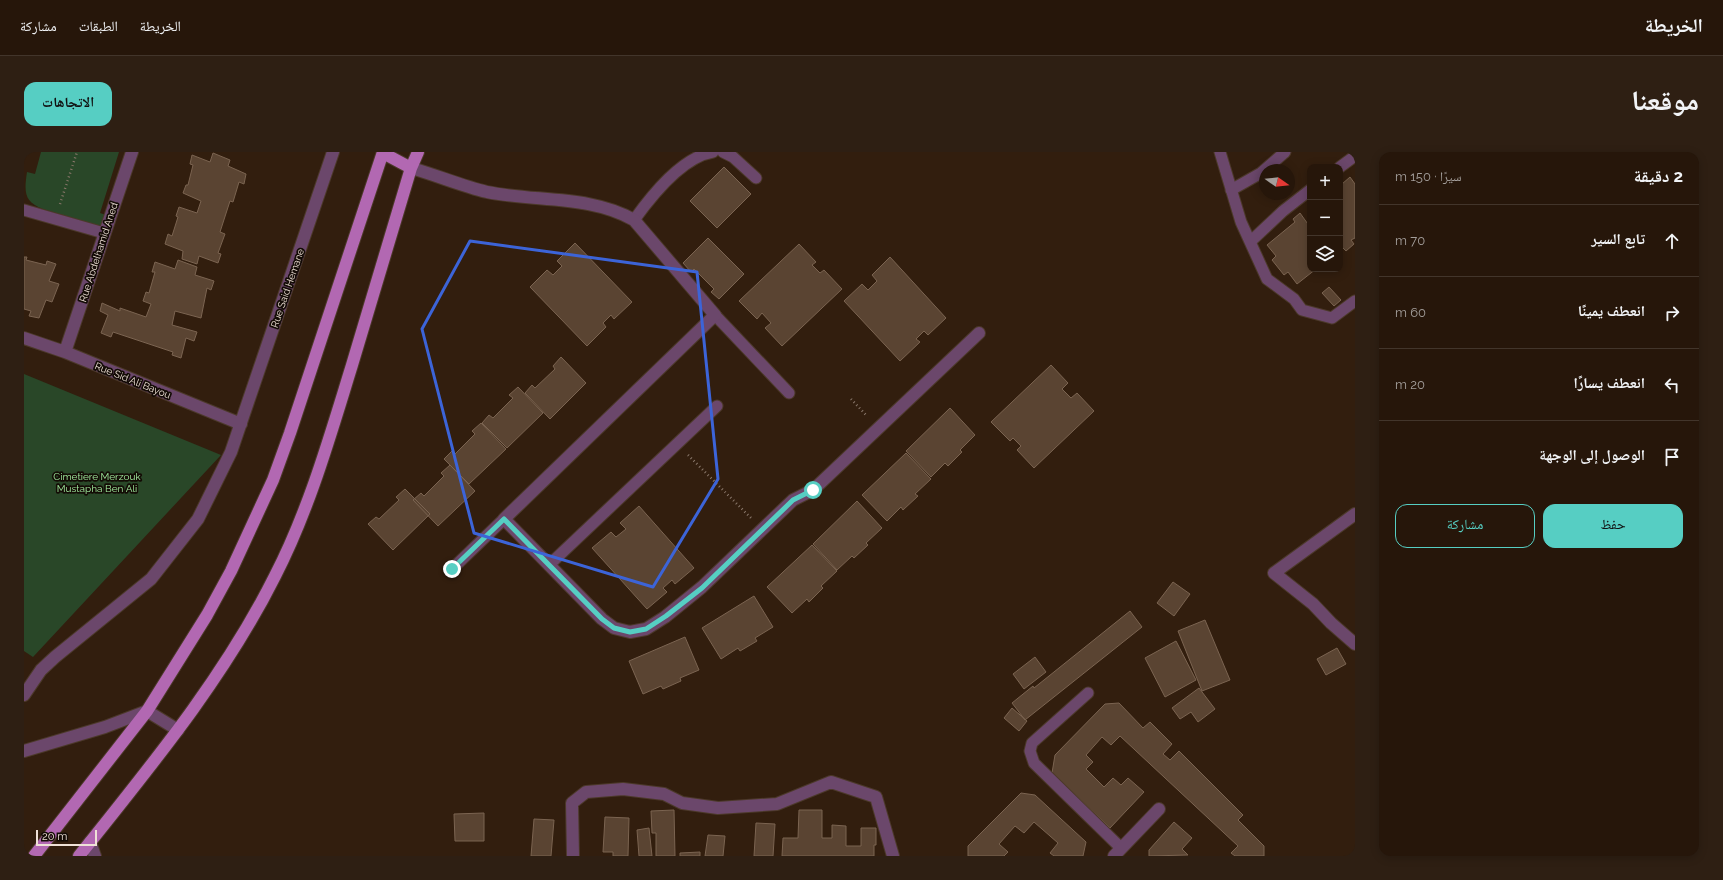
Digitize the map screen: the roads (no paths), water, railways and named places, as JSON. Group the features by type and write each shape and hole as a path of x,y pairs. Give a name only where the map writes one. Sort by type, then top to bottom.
{"main road":[{"path":"34,856 147,711 207,615 232,571 273,480 290,434 383,152 411,168"},
{"path":"79,856 178,730 222,668 275,577 295,534 338,411 411,168 418,152"}],"street":[{"name":"Rue Abdelhamid Aned","path":"65,352 132,152"},
{"name":"Rue Said Hemane","path":"26,688 41,670 64,648 152,579 198,519 231,452 334,152"},
{"path":"411,168 487,192 577,203 619,212 634,220 715,315 504,519 602,619 614,628 630,632 646,629 666,616 702,588 793,500 813,490 979,333"},
{"name":"Rue Sid Ali Bayou","path":"24,338 65,352 241,424"},
{"path":"1355,514 1274,573 1313,604 1355,644"},
{"path":"24,752 105,727 147,711 178,730"},
{"path":"573,856 572,803 586,792 630,790 664,794 682,803 718,808 777,804 830,782 876,797 893,856"},
{"path":"1118,852 1159,809"},
{"path":"90,842 95,856"}],"lane":[{"path":"634,220 649,200 685,164 703,154 713,152"},
{"path":"723,152 733,157 756,178"},
{"path":"1220,152 1241,222 1267,278 1294,299 1302,310 1332,318 1355,301"},
{"path":"1231,190 1261,173 1285,152"},
{"path":"1343,165 1355,156"},
{"path":"1250,242 1283,211 1307,192"},
{"path":"24,210 104,233"},
{"path":"715,315 789,393"},
{"path":"549,565 717,406"},
{"path":"452,569 504,519"},
{"path":"1088,694 1032,743 1030,751 1034,763 1118,852"}],"park label":[{"name":"Cimetiere Merzouk Mustapha Ben Ali","path":"97,482"}]}
